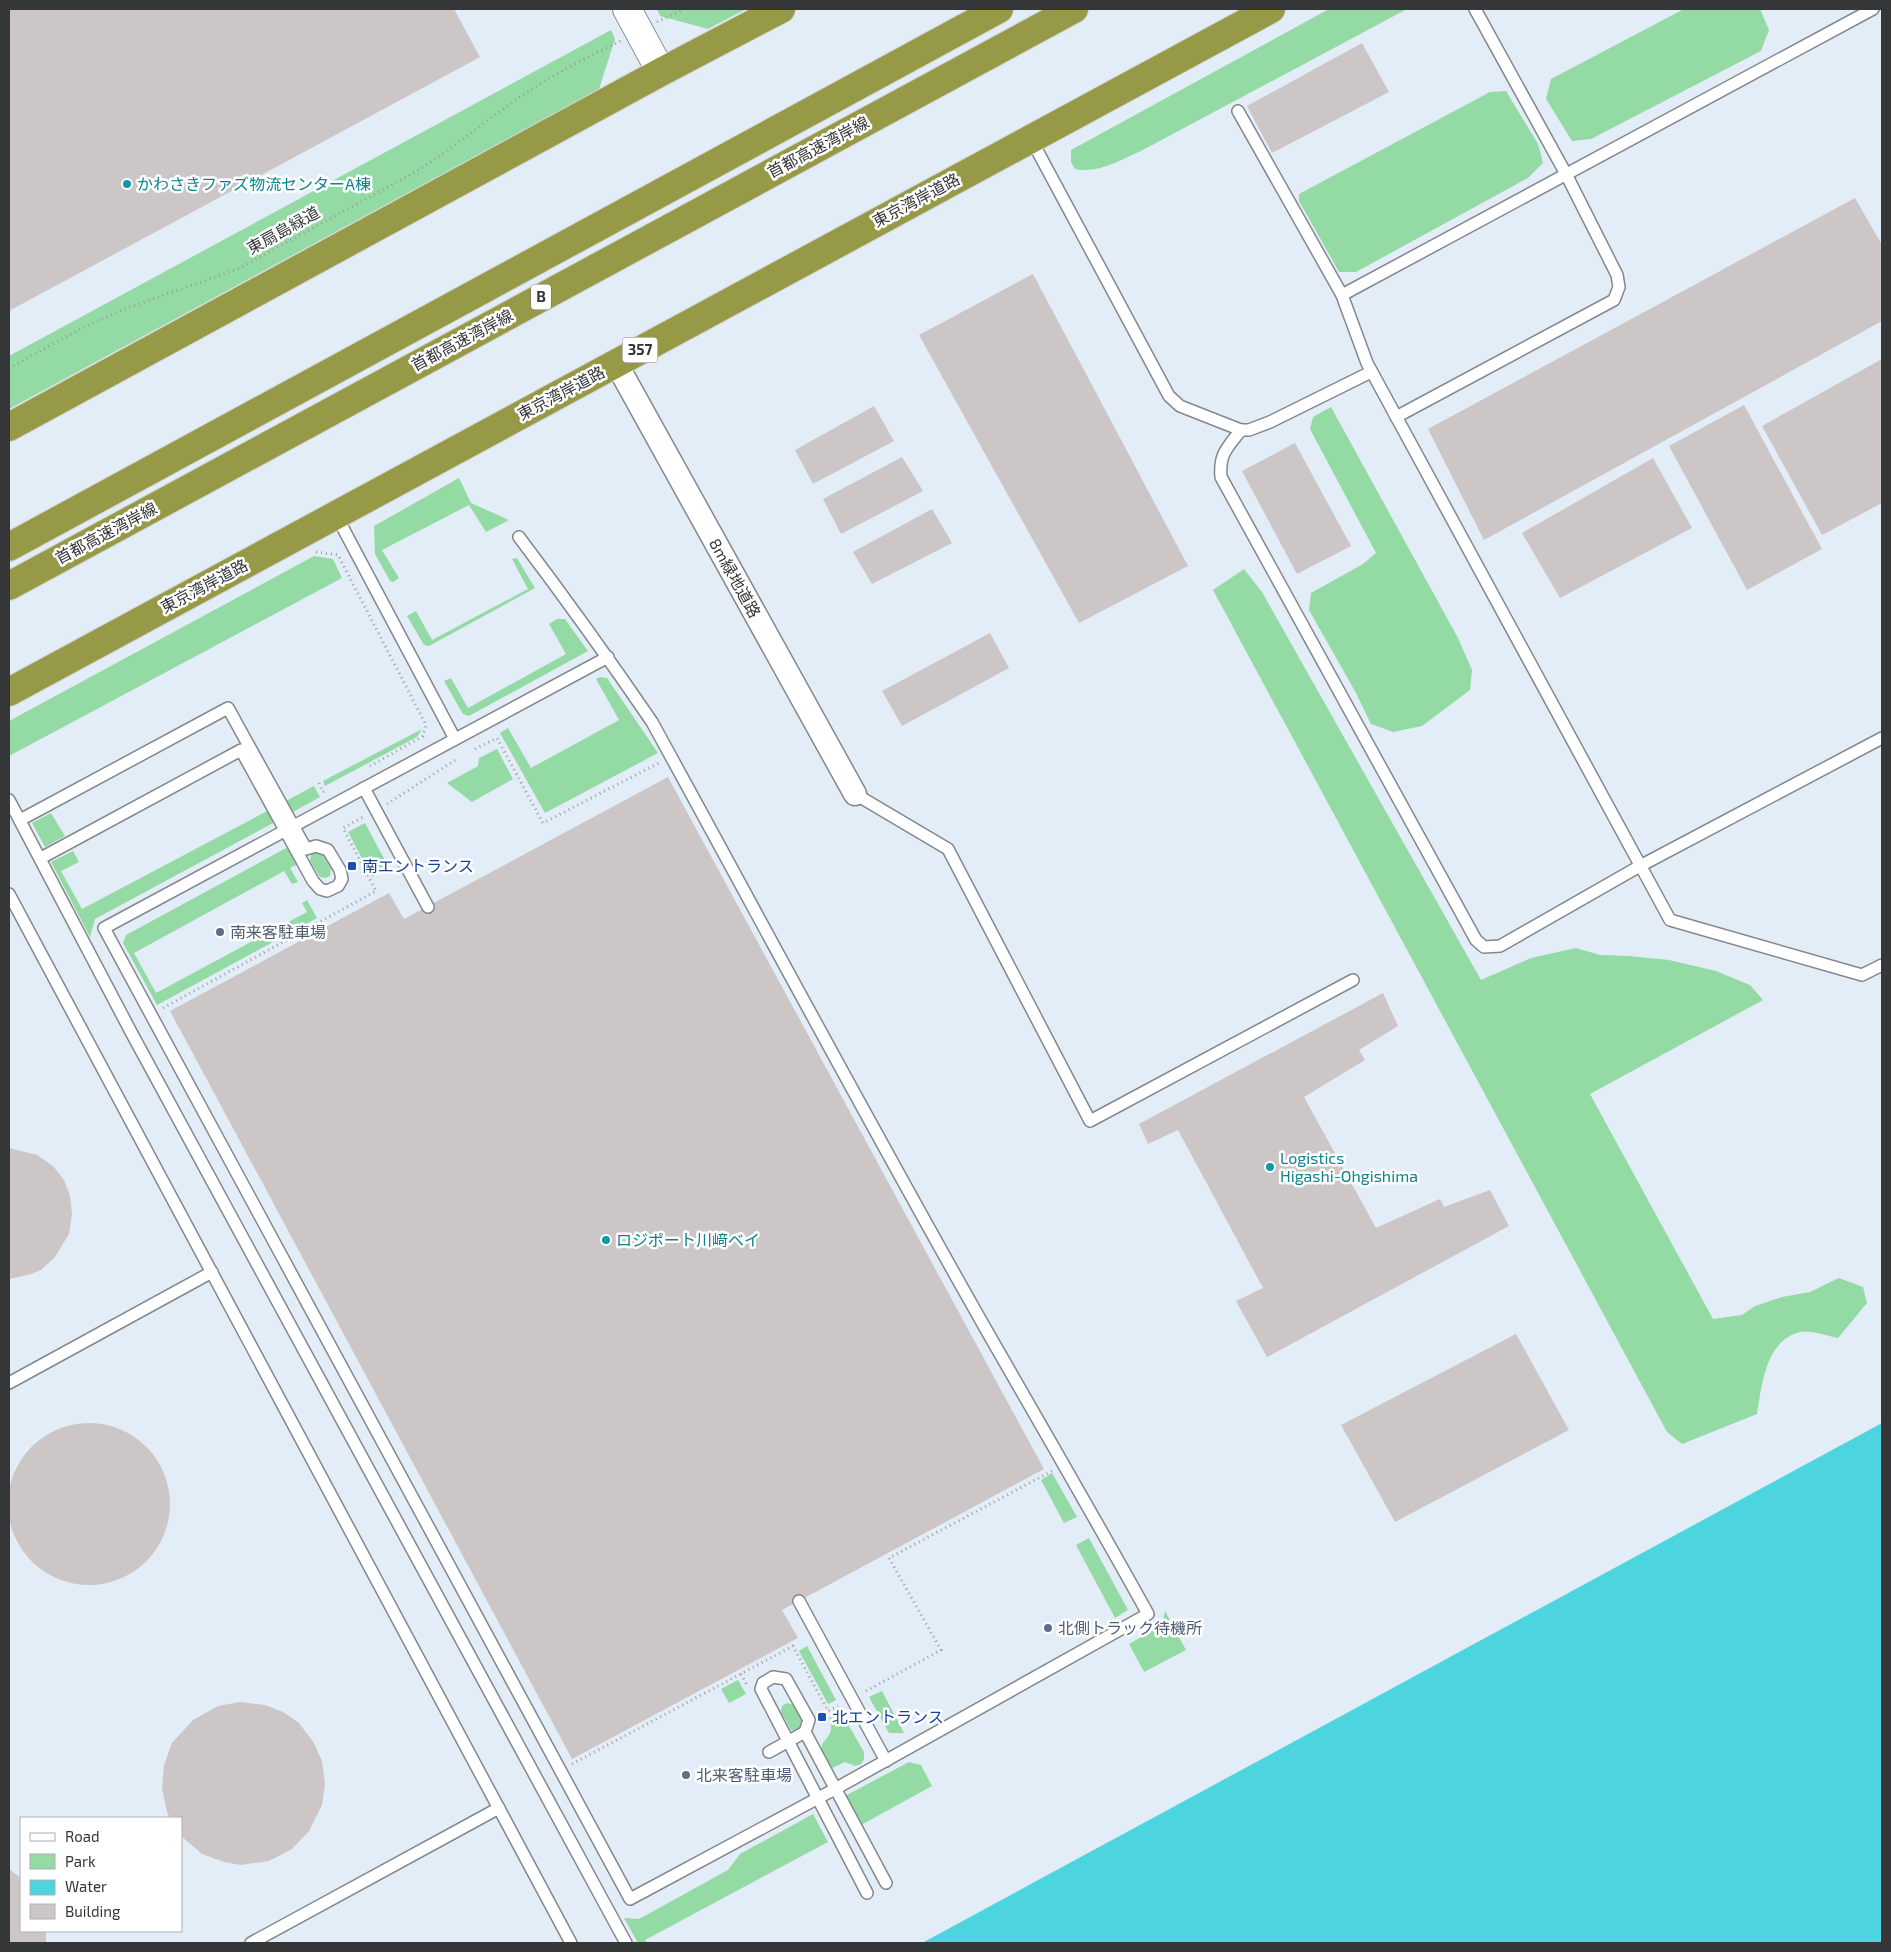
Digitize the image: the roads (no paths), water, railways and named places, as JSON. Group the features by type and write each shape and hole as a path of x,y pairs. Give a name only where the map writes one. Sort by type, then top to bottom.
{"highway":[{"path":"9,427 661,72 781,9"},
{"name":"首都高速湾岸線","path":"9,547 999,9"},
{"name":"首都高速湾岸線","path":"9,586 1074,9"},
{"name":"東京湾岸道路","path":"9,692 1271,9"}],"street":[{"path":"633,20 661,72"},
{"name":"8m緑地道路","path":"616,363 855,794"}],"lane":[{"path":"1396,417 1614,300 1619,287 1617,275 1566,174 1474,9"},
{"path":"1342,295 1873,9"},
{"path":"1238,111 1342,295 1372,372 1670,920 1862,975 1882,964"},
{"path":"1030,138 1169,396 1180,406 1241,430 1249,430 1270,422 1372,372"},
{"path":"1241,430 1223,453 1220,465 1221,477 1476,940 1484,947 1500,946 1640,866 1882,738"},
{"path":"336,515 455,739"},
{"path":"520,537 608,657 652,722 988,1333 1083,1496 1148,1614 886,1761 630,1899 104,928 608,657"},
{"path":"20,820 228,708 289,828 316,885 327,891 338,886 342,879 340,870 328,850 316,846 306,849 289,828 241,750 41,858"},
{"path":"364,788 428,907"},
{"path":"855,794 948,849 1090,1121 1353,980"},
{"path":"9,800 132,1032 626,1943"},
{"path":"9,894 571,1943"},
{"path":"9,1383 212,1272"},
{"path":"799,1601 886,1761"},
{"path":"769,1752 788,1742 805,1732 809,1720 786,1679 773,1677 763,1683 761,1689 788,1742 817,1798 868,1893"},
{"path":"805,1732 886,1883"},
{"path":"251,1943 499,1808"}],"water":[{"path":"1882,1423 1882,1943 922,1943"}],"place":[{"name":"かわさきファズ物流センターA棟","path":"127,184"},
{"name":"南エントランス","path":"352,866"},
{"name":"南来客駐車場","path":"220,932"},
{"name":"Logistics Higashi-Ohgishima","path":"1270,1167"},
{"name":"ロジポート川﨑ベイ","path":"606,1240"},
{"name":"北側トラック待機所","path":"1048,1628"},
{"name":"北エントランス","path":"822,1717"},
{"name":"北来客駐車場","path":"686,1775"}]}
